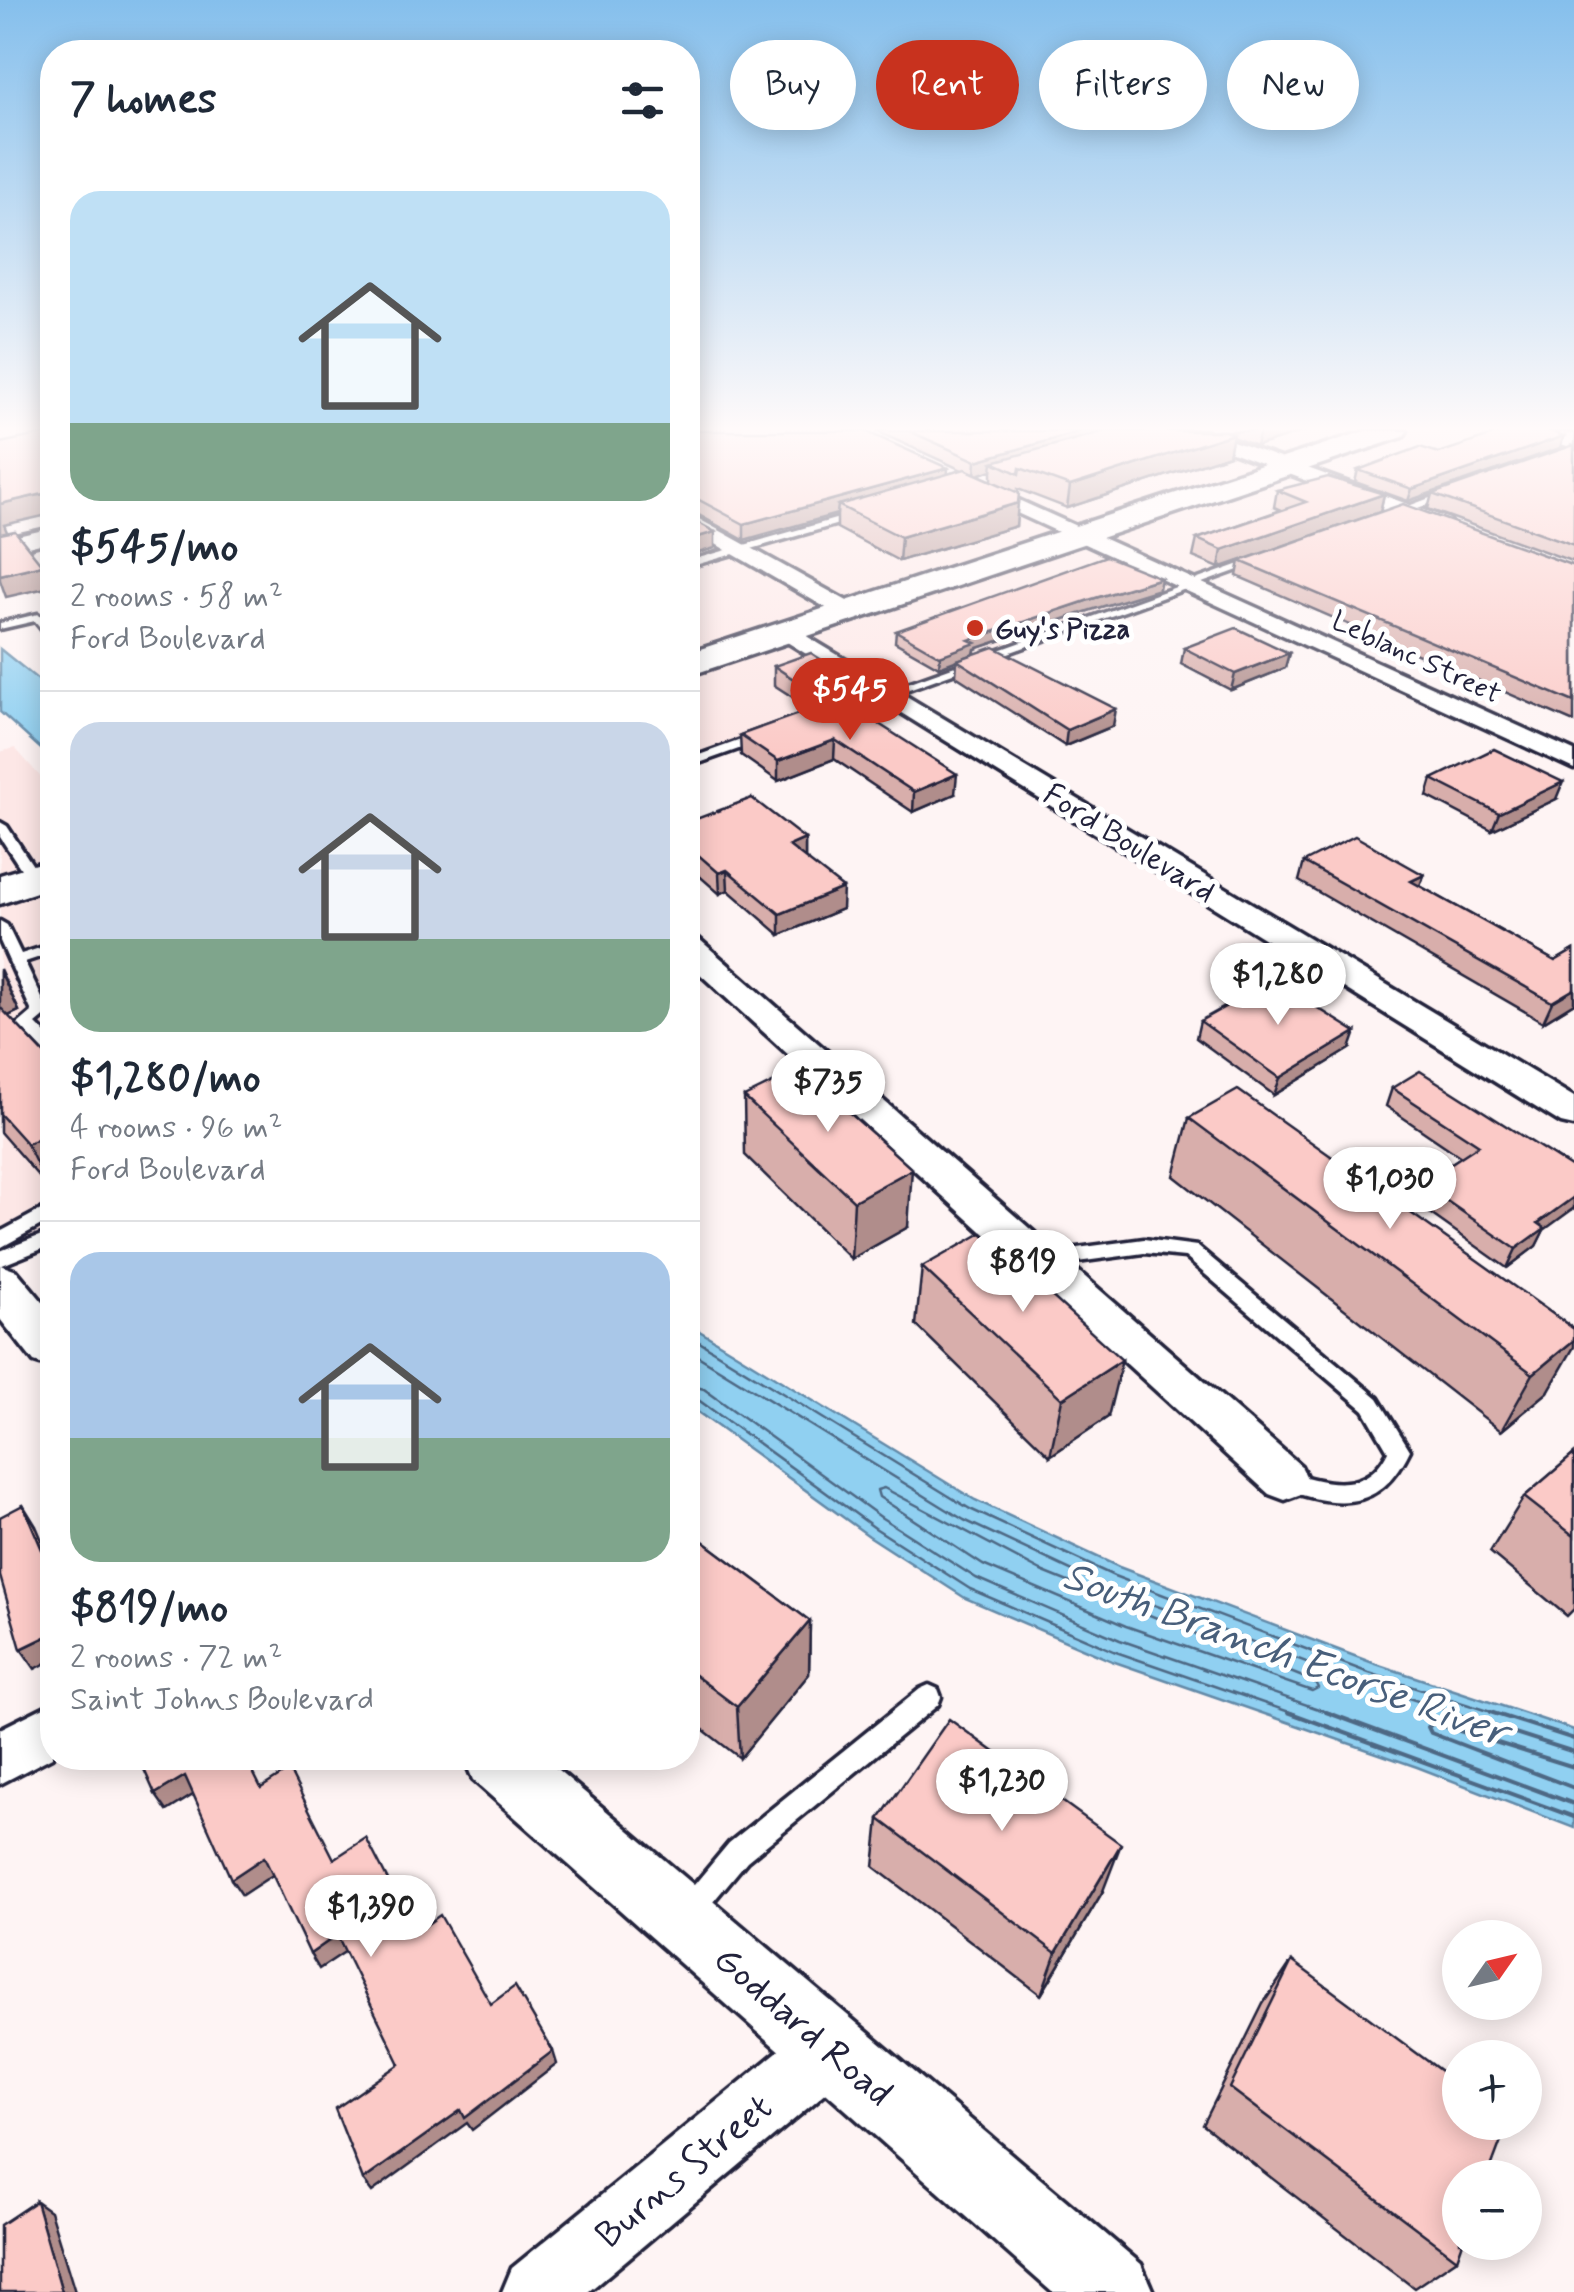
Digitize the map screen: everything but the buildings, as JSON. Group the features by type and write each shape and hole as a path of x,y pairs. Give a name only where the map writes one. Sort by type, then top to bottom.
{"main road":[{"path":"700,660 1077,538"}],"street":[{"path":"0,546 35,538"},
{"path":"721,538 850,612"},
{"name":"Leblanc Street","path":"1087,538 1574,761"},
{"name":"Ford Boulevard","path":"788,632 1574,1114"},
{"path":"700,962 1285,1480"},
{"path":"0,1284 40,1333"},
{"path":"0,1758 40,1736"},
{"name":"Goddard Road","path":"510,1770 1113,2292"},
{"name":"Burns Street","path":"536,2292 831,2048"}],"lane":[{"path":"700,561 778,538"},
{"path":"809,720 1264,559"},
{"path":"0,626 40,620"},
{"path":"700,759 774,732"},
{"path":"0,826 29,880"},
{"path":"0,925 40,1011"},
{"path":"16,960 40,952"},
{"path":"40,1014 26,1024 40,1037"},
{"path":"0,1241 40,1218"},
{"path":"0,1259 40,1243"},
{"path":"1039,1260 1144,1246 1190,1251 1371,1404 1399,1450 1392,1471 1374,1486 1347,1493 1314,1490 1285,1480"},
{"path":"683,1919 738,1852 929,1697"}],"shaded area":[{"path":"779,538 1325,538 700,759 700,561"},
{"path":"15,748 40,776 40,1243 0,1259 0,752"}],"water":[{"path":"0,649 40,681 40,748 0,712"},
{"name":"South Branch Ecorse River","path":"700,1331 975,1500 1119,1567 1373,1663 1574,1730 1574,1828 1417,1767 1112,1661 965,1598 869,1536 700,1414"}],"place":[{"name":"Guy's Pizza","path":"975,628"}]}
